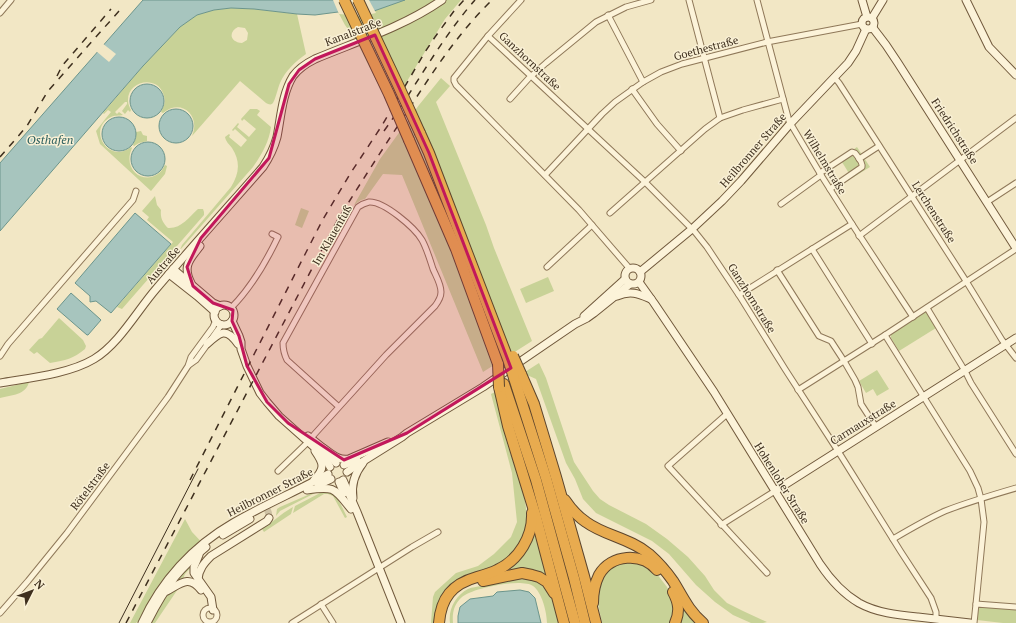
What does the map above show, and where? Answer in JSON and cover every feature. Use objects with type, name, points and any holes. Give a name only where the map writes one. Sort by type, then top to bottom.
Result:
[{"type":"highway","points":[[344,0],[389,94],[456,249],[498,364],[508,426],[560,604],[564,623]]},
{"type":"highway","points":[[358,0],[400,87],[432,160],[487,304],[518,376],[585,623]]},
{"type":"highway","points":[[518,376],[534,404],[562,496],[596,623]]},
{"type":"highway","points":[[502,386],[536,480],[575,623]]},
{"type":"highway","points":[[562,496],[574,512],[587,523],[625,539],[647,552],[666,572],[691,610],[703,623]]},
{"type":"highway","points":[[439,623],[440,613],[445,598],[455,587],[466,580],[498,570],[508,564],[524,546],[532,520],[530,499]]},
{"type":"highway","points":[[593,611],[594,594],[599,574],[611,563],[618,560],[624,558],[638,558],[647,561],[654,566],[673,592],[678,605],[675,623]]},
{"type":"highway","points":[[446,623],[447,610],[451,600],[457,592],[487,580],[522,573],[539,577],[547,582],[560,604]]},
{"type":"main road","name":"Kanalstraße","points":[[285,97],[293,76],[306,64],[411,20],[442,0]]},
{"type":"main road","points":[[862,0],[870,18],[874,22],[867,27]]},
{"type":"main road","name":"Heilbronner Straße","points":[[640,272],[692,229],[722,201],[790,124],[848,63],[856,51],[867,27],[863,20],[870,18],[883,0]]},
{"type":"main road","points":[[966,0],[989,47],[1016,75]]},
{"type":"main road","name":"Friedrichstraße","points":[[867,27],[886,45],[1016,248]]},
{"type":"main road","name":"Austraße","points":[[0,383],[67,370],[85,364],[107,349],[156,289],[262,168],[269,158],[277,138],[285,97]]},
{"type":"main road","points":[[193,286],[187,274],[187,267],[190,258],[199,246],[201,238]]},
{"type":"main road","points":[[630,269],[635,269],[640,272],[641,277],[639,282],[635,284],[628,281],[626,273],[630,269]]},
{"type":"main road","points":[[171,272],[193,286],[213,303],[220,306]]},
{"type":"main road","points":[[171,272],[214,312],[214,316],[224,322],[234,333],[246,366],[260,393],[279,416],[310,441],[324,456],[331,471]]},
{"type":"main road","points":[[614,298],[628,281]]},
{"type":"main road","points":[[346,468],[365,460],[483,387],[575,324],[628,281]]},
{"type":"main road","name":"Hohenloher Straße","points":[[639,282],[692,359],[827,574],[836,585],[859,603],[879,611],[970,623]]},
{"type":"main road","points":[[575,324],[587,318],[620,294],[632,292],[652,300]]},
{"type":"main road","points":[[214,312],[217,307],[220,306],[227,305],[231,308],[234,315],[224,322]]},
{"type":"main road","points":[[207,344],[223,333],[233,338],[240,347]]},
{"type":"main road","name":"Carmauxstraße","points":[[776,491],[1016,338]]},
{"type":"main road","points":[[323,448],[334,482],[341,481],[346,478],[346,468],[351,463],[407,433]]},
{"type":"main road","points":[[310,441],[344,460],[390,441]]},
{"type":"main road","points":[[310,441],[322,462],[320,473],[311,483]]},
{"type":"main road","points":[[354,510],[352,486],[357,472],[365,460]]},
{"type":"main road","points":[[331,471],[342,464],[346,468]]},
{"type":"main road","name":"Heilbronner Straße","points":[[142,623],[162,586],[187,557],[205,542],[233,523],[311,483],[331,471]]},
{"type":"main road","name":"Heilbronner Straße","points":[[147,623],[157,604],[174,578],[201,551],[236,527],[307,490],[331,471]]},
{"type":"main road","points":[[341,481],[375,558],[401,623]]},
{"type":"main road","points":[[307,490],[321,488],[332,489],[354,510]]},
{"type":"main road","points":[[187,557],[217,528],[259,504]]},
{"type":"main road","points":[[198,579],[199,572],[203,564],[211,556],[267,521],[269,518]]},
{"type":"main road","points":[[201,551],[194,567],[194,573],[211,597],[210,609]]},
{"type":"main road","points":[[165,592],[180,582],[187,581],[195,583],[207,598],[210,609]]},
{"type":"street","points":[[0,13],[11,0]]},
{"type":"street","points":[[521,0],[488,36],[454,78],[456,86],[575,205],[630,269]]},
{"type":"street","points":[[510,99],[531,76],[551,58],[596,22],[626,7],[651,0]]},
{"type":"street","points":[[689,0],[720,118]]},
{"type":"street","name":"Wilhelmstraße","points":[[757,0],[790,124],[859,236],[913,317]]},
{"type":"street","points":[[608,15],[643,82]]},
{"type":"street","name":"Goethestraße","points":[[545,175],[615,102],[632,89],[661,72],[682,64],[768,42],[867,27]]},
{"type":"street","name":"Ganzhornstraße","points":[[488,36],[646,182],[692,229],[707,247],[739,295],[930,598],[936,612],[936,619]]},
{"type":"street","name":"Lerchenstraße","points":[[834,77],[880,146],[1002,340],[1016,358]]},
{"type":"street","points":[[632,89],[657,124],[681,151]]},
{"type":"street","points":[[610,213],[705,129],[720,118],[783,99]]},
{"type":"street","points":[[859,236],[1016,118]]},
{"type":"street","points":[[859,159],[880,146]]},
{"type":"street","points":[[781,204],[820,174],[852,152],[855,153],[862,164],[862,167],[830,189]]},
{"type":"street","points":[[987,202],[1016,183]]},
{"type":"street","points":[[0,356],[8,344],[133,200],[136,192]]},
{"type":"street","name":"Im Klauenfuß","points":[[278,471],[310,441],[338,407],[439,301],[441,291],[440,286],[417,232],[409,224],[382,205],[376,203],[369,202],[358,207],[283,343],[284,355],[287,360],[338,407]]},
{"type":"street","points":[[739,295],[852,224]]},
{"type":"street","points":[[547,267],[592,225]]},
{"type":"street","points":[[231,308],[244,293],[266,262],[278,237],[272,234]]},
{"type":"street","points":[[798,390],[872,344],[1016,248]]},
{"type":"street","points":[[812,249],[872,344]]},
{"type":"street","points":[[777,270],[819,336],[831,341],[844,361],[855,380],[861,404],[876,427]]},
{"type":"street","points":[[927,308],[971,383],[1016,454]]},
{"type":"street","name":"Rötelstraße","points":[[188,366],[196,360],[224,322]]},
{"type":"street","name":"Rötelstraße","points":[[0,613],[47,558],[76,521],[168,397],[188,366],[191,357],[213,327],[224,322]]},
{"type":"street","points":[[885,335],[970,471],[978,488],[984,522],[974,623]]},
{"type":"street","points":[[727,414],[668,466],[767,573]]},
{"type":"street","points":[[893,539],[944,512],[1016,488]]},
{"type":"street","name":"Carmauxstraße","points":[[721,525],[776,491]]},
{"type":"street","points":[[292,623],[438,532]]},
{"type":"street","points":[[321,604],[333,623]]},
{"type":"street","points":[[976,604],[1016,607]]},
{"type":"street","points":[[210,609],[215,612],[215,622],[208,622],[203,617],[204,613],[210,609]]},
{"type":"highlighted area","points":[[375,35],[429,153],[511,368],[407,433],[344,460],[288,423],[267,402],[247,366],[239,336],[232,321],[233,310],[213,303],[193,286],[187,267],[201,238],[269,158],[289,84],[299,70],[315,59]]},
{"type":"green space","points":[[405,0],[461,0],[445,19],[390,109],[356,40],[338,12],[374,11]]},
{"type":"green space","points":[[231,8],[254,9],[297,14],[306,54],[285,74],[272,104],[266,103],[240,81],[192,136],[194,121],[188,111],[176,107],[163,113],[161,112],[165,100],[159,87],[149,82],[137,85],[132,89],[129,94],[128,101],[131,110],[130,112],[128,110],[125,114],[122,111],[127,104],[127,102],[125,102],[115,112],[117,114],[119,112],[123,115],[112,116],[104,122],[100,129],[101,137],[103,143],[108,149],[115,152],[123,151],[131,147],[132,148],[129,157],[130,165],[140,176],[153,177],[160,173],[165,165],[167,166],[165,174],[151,191],[100,144],[96,131],[111,112],[108,110],[104,114],[103,113],[143,66],[180,27],[197,15],[214,10]],"holes":[[[238,27],[245,28],[248,33],[247,40],[242,43],[235,41],[232,36],[233,31]]]},
{"type":"green space","points":[[441,78],[450,86],[436,102],[532,341],[483,372],[402,175],[383,174],[365,199],[354,205],[380,159],[419,105]]},
{"type":"green space","points":[[250,109],[257,109],[260,111],[257,115],[271,127],[265,148],[253,167],[180,250],[182,245],[234,182],[238,168],[237,158],[225,137],[229,134],[229,137],[241,147],[247,140],[235,129],[233,131],[232,130],[238,123],[239,124],[237,127],[249,137],[256,129],[244,119],[242,121],[241,119]]},
{"type":"green space","points":[[141,131],[143,135],[147,136],[147,141],[134,146],[136,132]]},
{"type":"green space","points":[[857,147],[870,167],[852,178],[840,159]]},
{"type":"green space","points":[[155,196],[157,205],[161,210],[162,220],[168,228],[181,225],[198,209],[203,209],[204,215],[122,309],[117,307],[173,242],[147,220],[149,217],[142,211]]},
{"type":"green space","points":[[301,208],[309,211],[302,228],[295,225]]},
{"type":"green space","points":[[548,277],[554,291],[526,303],[520,289]]},
{"type":"green space","points":[[926,311],[936,328],[899,351],[891,338],[891,334]]},
{"type":"green space","points":[[59,318],[83,340],[86,346],[85,349],[73,357],[50,363],[37,352],[34,354],[29,350],[39,339],[42,338]]},
{"type":"green space","points":[[539,363],[546,378],[574,462],[600,499],[646,524],[667,539],[688,557],[705,576],[714,590],[727,603],[767,622],[751,623],[733,615],[715,602],[696,585],[669,554],[652,541],[596,513],[583,499],[575,479],[566,463],[536,379],[527,375],[525,372]]},
{"type":"green space","points":[[877,370],[889,389],[877,396],[873,389],[866,393],[859,381]]},
{"type":"green space","points":[[29,382],[25,390],[22,392],[0,398],[0,389]]},
{"type":"green space","points":[[495,392],[501,410],[507,443],[524,497],[527,519],[525,529],[527,529],[522,542],[504,562],[459,579],[437,623],[431,623],[433,597],[435,592],[456,573],[478,566],[494,554],[511,537],[517,522],[512,473],[491,394]]},
{"type":"green space","points":[[317,491],[280,511],[276,516],[277,509],[280,507]]},
{"type":"green space","points":[[325,491],[336,497],[347,517],[345,518],[333,496],[328,494],[324,494],[293,513],[295,506]]},
{"type":"green space","points":[[293,507],[291,514],[264,532],[262,529]]},
{"type":"green space","points":[[185,519],[192,532],[208,549],[185,574],[180,586],[155,623],[130,623]]},
{"type":"green space","points":[[535,529],[548,578],[501,574]]},
{"type":"green space","points":[[633,561],[653,569],[667,587],[675,603],[671,623],[602,623],[598,604],[598,587],[605,573],[618,563]]},
{"type":"green space","points":[[524,578],[533,580],[546,587],[553,600],[559,623],[547,623],[546,614],[539,593],[533,586],[518,583],[486,587],[467,594],[462,597],[455,606],[453,612],[453,623],[450,623],[450,613],[454,603],[460,595],[468,589],[502,581]]},
{"type":"green space","points":[[681,602],[698,623],[679,623]]},
{"type":"green space","points":[[979,606],[1016,609],[1016,623],[977,620]]},
{"type":"water","name":"Osthafen","points":[[143,0],[405,0],[362,14],[338,12],[315,15],[231,8],[214,10],[197,15],[180,27],[143,66],[0,231],[0,163]]},
{"type":"water","points":[[147,84],[159,89],[164,101],[159,113],[147,118],[135,113],[130,101],[135,89]]},
{"type":"water","points":[[176,109],[188,114],[193,126],[188,138],[176,143],[164,138],[159,126],[164,114]]},
{"type":"water","points":[[119,117],[131,122],[136,134],[131,146],[119,151],[107,146],[102,134],[107,122]]},
{"type":"water","points":[[148,142],[160,147],[165,159],[160,171],[148,176],[136,171],[131,159],[136,147]]},
{"type":"water","points":[[135,213],[171,244],[111,313],[96,301],[90,302],[90,296],[75,283]]},
{"type":"water","points":[[71,293],[101,320],[88,335],[57,309]]},
{"type":"water","points":[[520,590],[529,592],[535,598],[541,623],[458,623],[460,607],[470,599],[493,596],[497,592]]},
{"type":"pier","points":[[333,0],[369,0],[376,13],[362,16],[339,14]]},
{"type":"pier","points":[[102,43],[116,54],[109,62],[96,51]]},
{"type":"tunnel","points":[[259,504],[267,509],[269,518]]},
{"type":"tram line","points":[[119,623],[198,469]]},
{"type":"railway","points":[[190,480],[322,221],[350,174],[381,127],[425,52],[454,11],[464,0]]},
{"type":"railway","points":[[384,131],[450,31],[475,0]]},
{"type":"railway","points":[[126,623],[337,221],[436,68],[468,26],[492,0]]},
{"type":"railway","points":[[57,76],[62,66],[111,9]]},
{"type":"railway","points":[[0,157],[27,126],[48,91],[119,11]]}]
